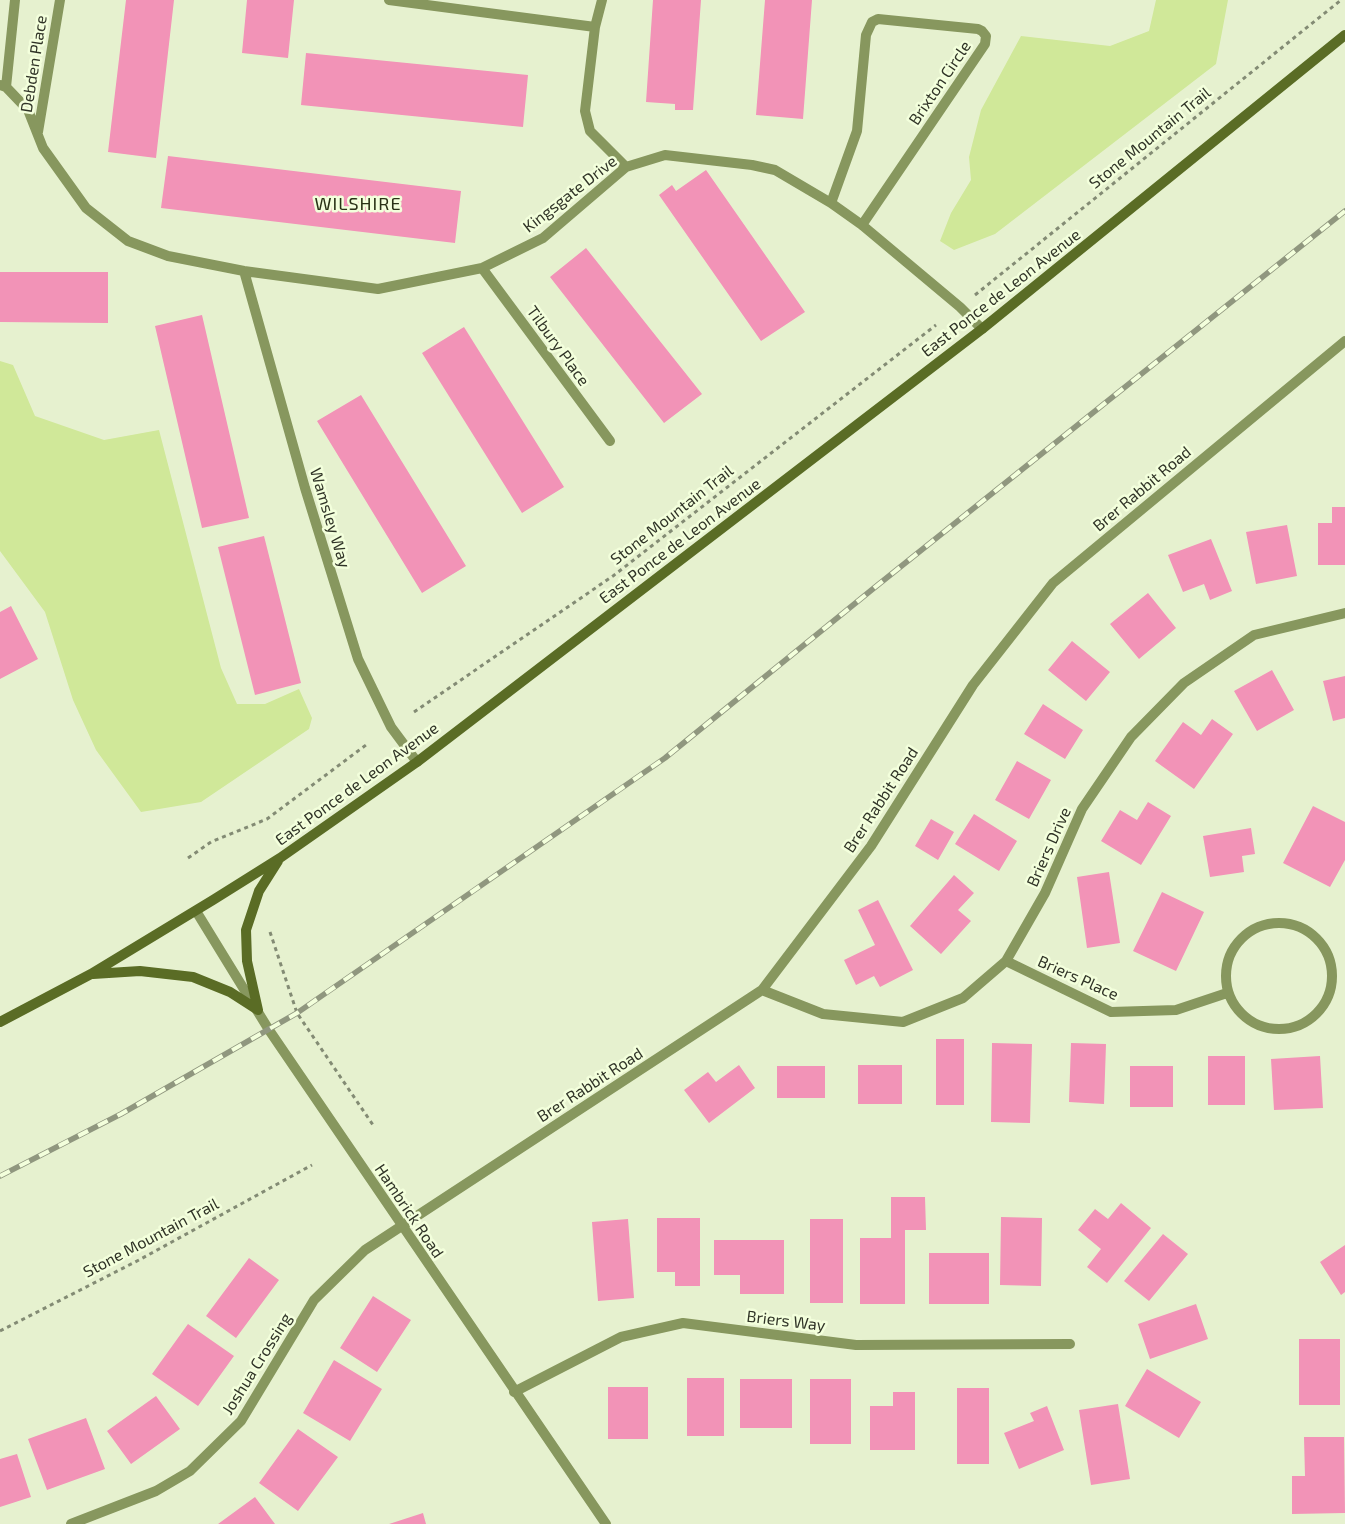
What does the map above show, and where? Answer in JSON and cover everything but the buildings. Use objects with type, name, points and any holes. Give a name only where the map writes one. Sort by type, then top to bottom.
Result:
[{"type":"main road","name":"East Ponce de Leon Avenue","points":[[0,1022],[92,974],[196,911],[280,858],[417,762],[982,329],[1345,35]]},
{"type":"main road","points":[[258,1010],[247,961],[246,930],[258,891],[280,858]]},
{"type":"main road","points":[[92,974],[140,971],[193,977],[230,992],[258,1010]]},
{"type":"street","name":"Debden Place","points":[[3,86],[15,0]]},
{"type":"street","name":"Debden Place","points":[[38,133],[60,0]]},
{"type":"street","points":[[389,0],[595,27]]},
{"type":"street","points":[[602,0],[595,27],[585,111],[590,131],[626,167]]},
{"type":"street","name":"Brixton Circle","points":[[831,203],[857,131],[866,34],[872,22],[878,19],[978,29],[982,31],[986,36],[985,44],[862,225]]},
{"type":"street","name":"Kingsgate Drive","points":[[3,86],[28,110],[43,148],[86,208],[128,241],[168,256],[244,272],[378,288],[482,268],[543,238],[626,167],[665,155],[752,165],[775,170],[831,203],[862,225],[960,307],[982,329]]},
{"type":"street","name":"Tilbury Place","points":[[482,268],[610,441]]},
{"type":"street","name":"Wamsley Way","points":[[244,272],[305,488],[358,659],[391,727],[417,762]]},
{"type":"street","name":"Brer Rabbit Road","points":[[401,1226],[762,990],[872,846],[973,685],[1054,582],[1345,341]]},
{"type":"street","name":"Briers Drive","points":[[762,990],[824,1014],[903,1022],[963,998],[1006,961],[1045,893],[1082,809],[1131,737],[1184,683],[1254,636],[1345,614]]},
{"type":"street","name":"Hambrick Road","points":[[196,911],[258,1010],[401,1226],[606,1524]]},
{"type":"street","points":[[1276,922],[1312,932],[1325,946],[1334,968],[1334,987],[1314,1019],[1275,1031],[1256,1026],[1234,1007],[1227,992],[1225,970],[1241,937],[1276,922]]},
{"type":"street","name":"Briers Place","points":[[1006,961],[1111,1012],[1176,1010],[1227,992]]},
{"type":"street","name":"Joshua Crossing","points":[[71,1524],[156,1491],[190,1471],[241,1421],[314,1300],[365,1250],[401,1226]]},
{"type":"street","name":"Briers Way","points":[[514,1392],[621,1337],[683,1323],[856,1345],[1070,1344]]},
{"type":"path","name":"Stone Mountain Trail","points":[[975,295],[1341,0]]},
{"type":"path","name":"Stone Mountain Trail","points":[[414,712],[613,576],[936,325]]},
{"type":"path","points":[[188,858],[211,842],[267,819],[366,745]]},
{"type":"path","points":[[270,932],[297,1013],[373,1126]]},
{"type":"path","name":"Stone Mountain Trail","points":[[0,1331],[140,1260],[312,1165]]},
{"type":"green space","points":[[1156,0],[1228,0],[1216,64],[995,234],[954,250],[940,241],[951,213],[971,180],[969,157],[981,110],[1021,36],[1110,46],[1149,31]]},
{"type":"green space","points":[[0,361],[13,365],[35,416],[104,440],[159,430],[221,668],[237,704],[265,704],[299,689],[312,718],[309,729],[201,802],[141,812],[96,750],[73,700],[45,612],[0,551]]},
{"type":"railway","points":[[0,1176],[121,1114],[297,1013],[665,758],[1345,211]]},
{"type":"district","name":"WILSHIRE","points":[[358,204]]}]
